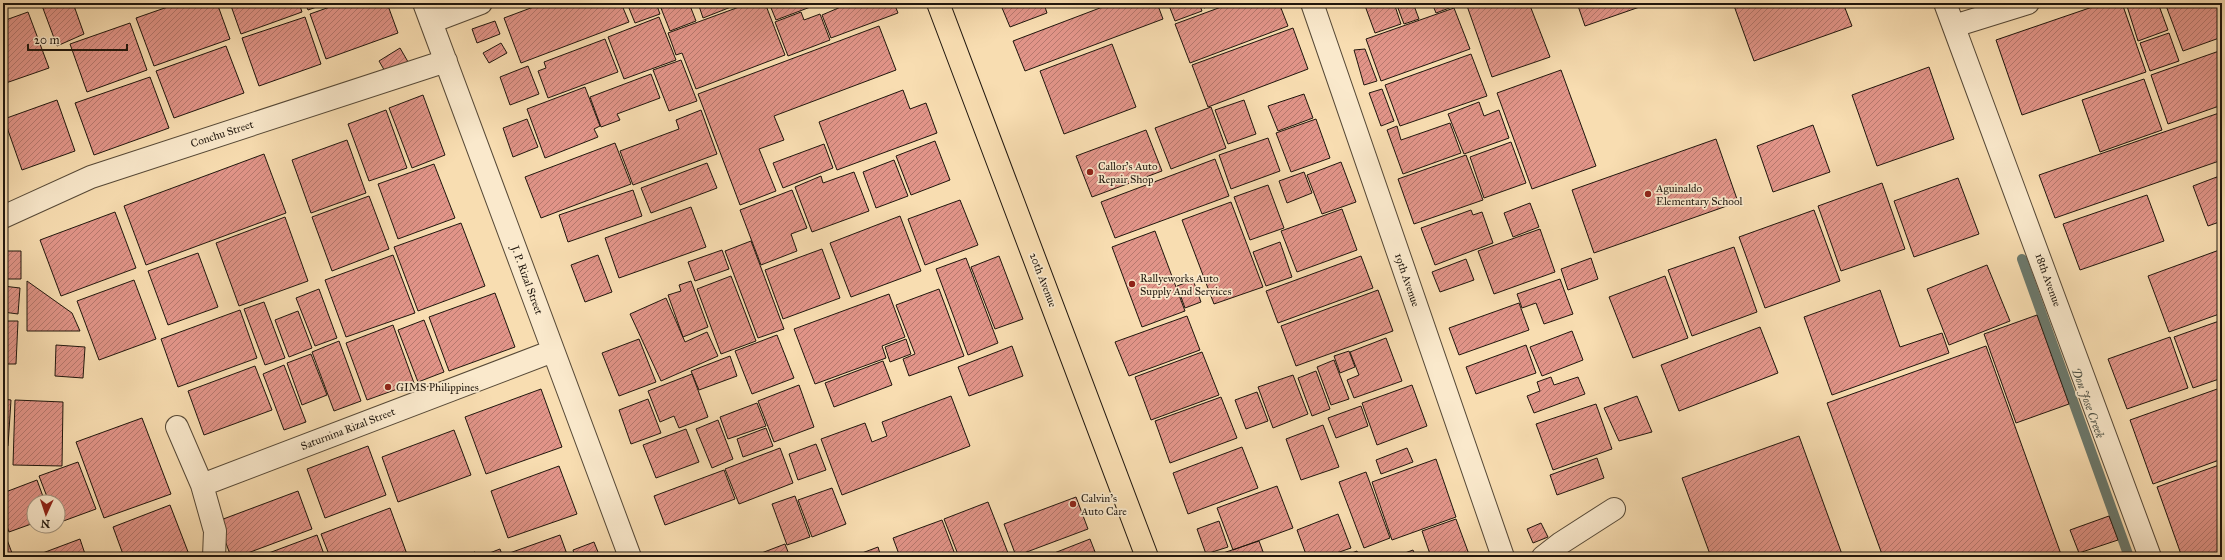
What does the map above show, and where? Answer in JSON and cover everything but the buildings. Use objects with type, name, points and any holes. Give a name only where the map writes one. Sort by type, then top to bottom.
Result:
[{"type":"main road","name":"20th Avenue","points":[[938,3],[1148,557]]},
{"type":"street","points":[[428,13],[481,3]]},
{"type":"street","name":"19th Avenue","points":[[1312,3],[1503,557]]},
{"type":"street","name":"18th Avenue","points":[[1945,3],[2150,557]]},
{"type":"street","points":[[1954,26],[2028,3]]},
{"type":"street","name":"J. P. Rizal Street","points":[[428,13],[630,557]]},
{"type":"street","name":"Conchu Street","points":[[3,217],[91,176],[446,61]]},
{"type":"street","name":"Saturnina Rizal Street","points":[[202,485],[553,351]]},
{"type":"street","points":[[177,427],[202,485],[215,531],[214,557]]},
{"type":"street","points":[[1543,557],[1561,543],[1614,509]]},
{"type":"waterway","name":"Don Jose Creek","points":[[2022,259],[2129,557]]},
{"type":"place","name":"Callor’s Auto Repair Shop","points":[[1090,172]]},
{"type":"place","name":"Aguinaldo Elementary School","points":[[1648,194]]},
{"type":"place","name":"Rallyeworks Auto Supply And Services","points":[[1132,284]]},
{"type":"place","name":"GIMS Philippines","points":[[388,387]]},
{"type":"place","name":"Calvin’s Auto Care","points":[[1073,504]]}]
